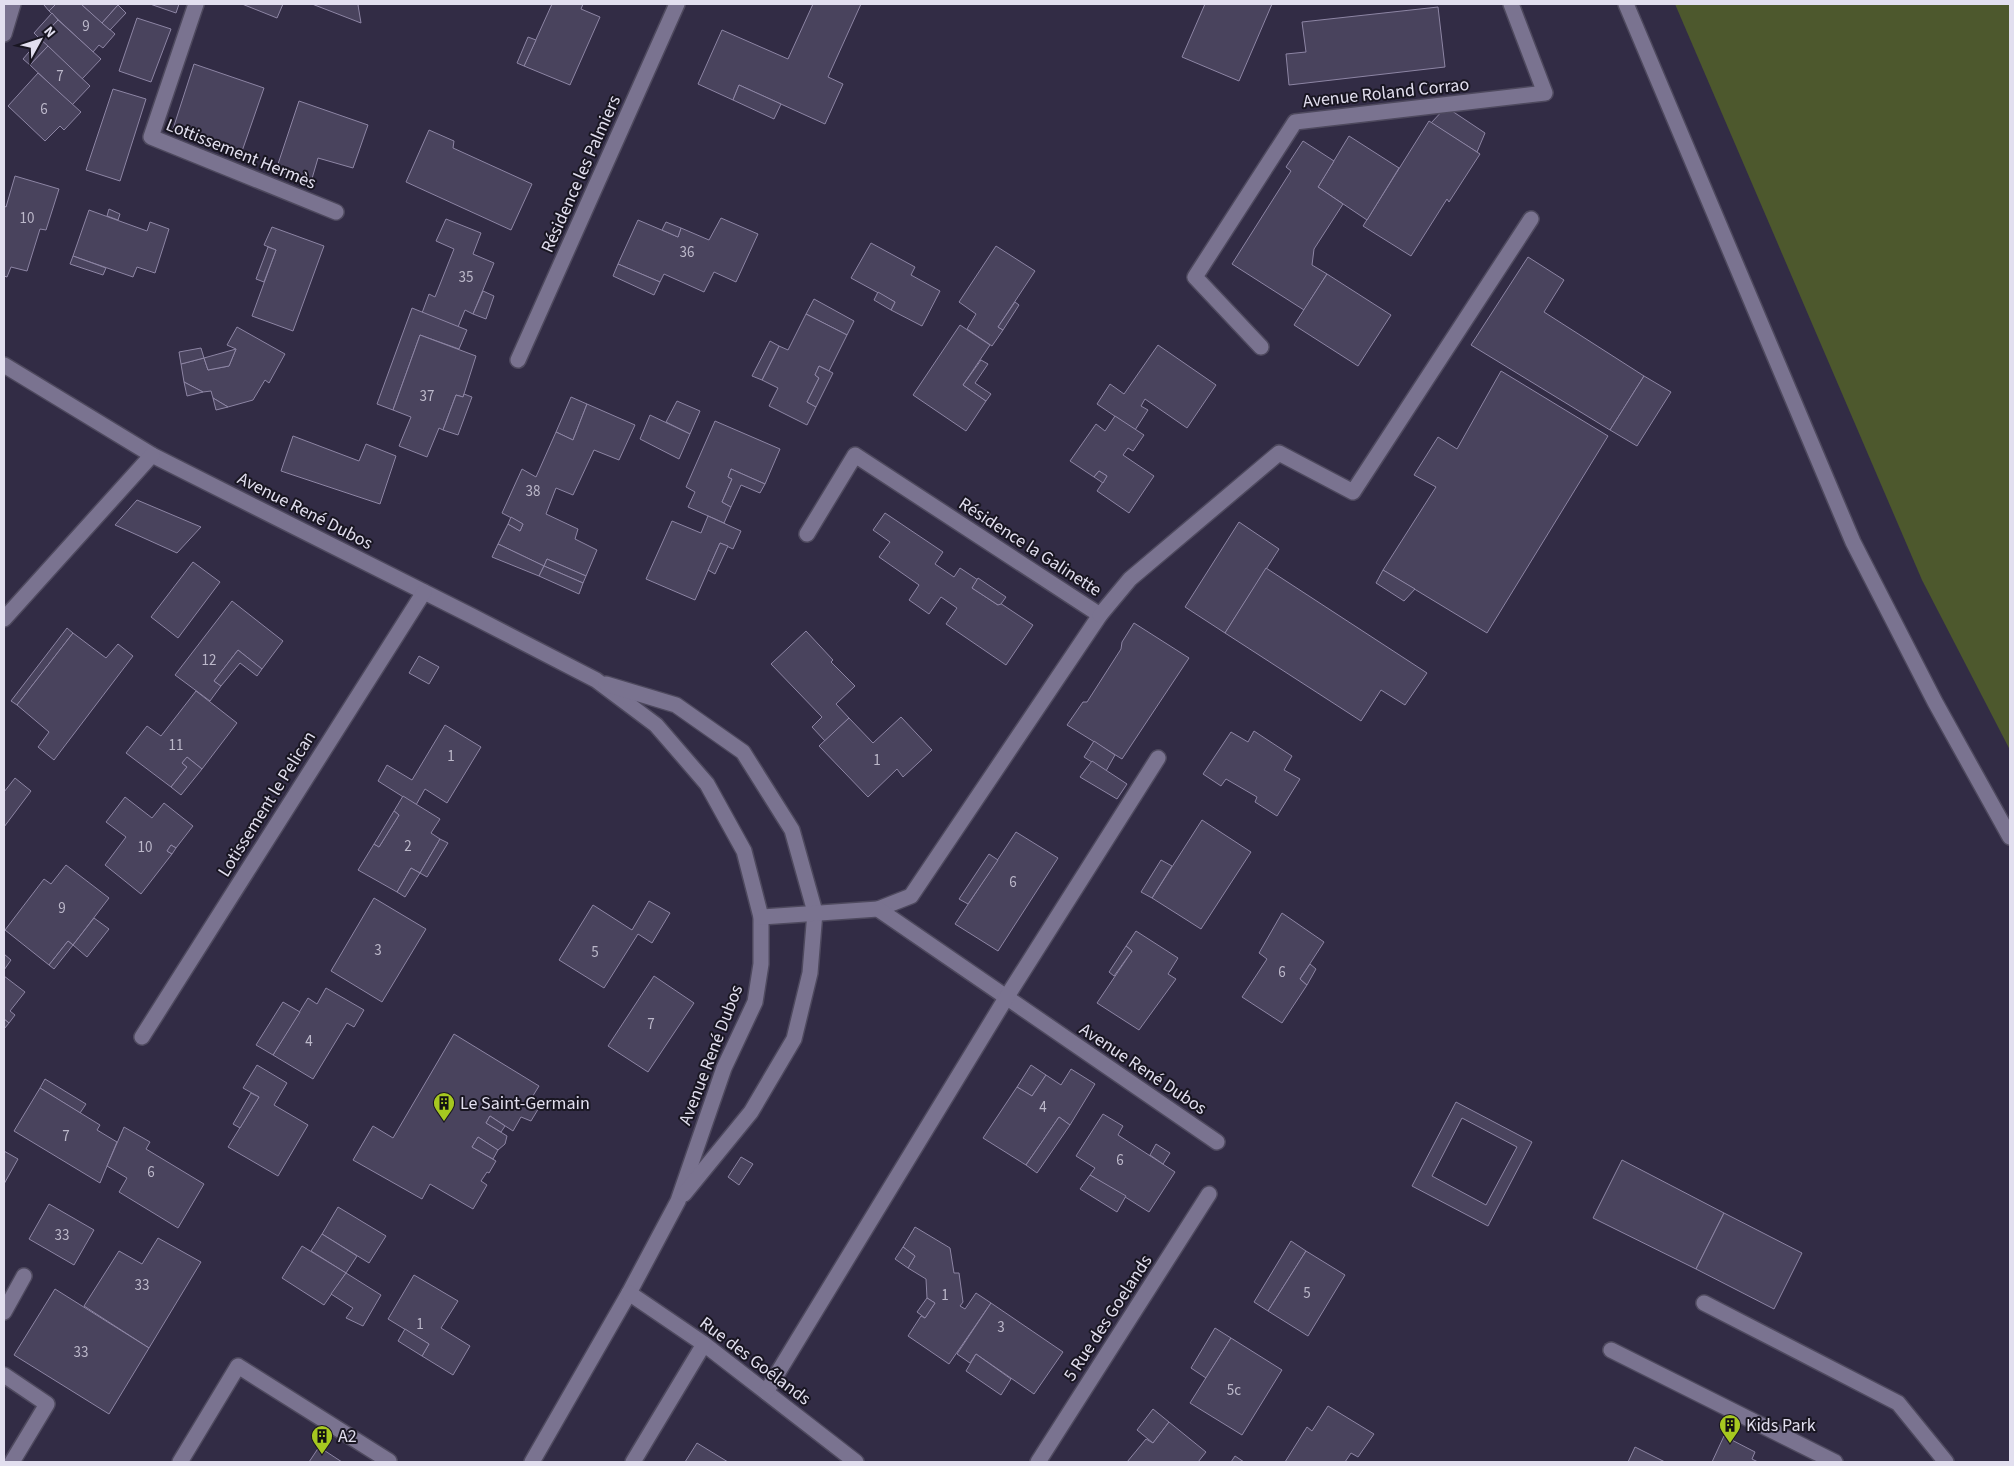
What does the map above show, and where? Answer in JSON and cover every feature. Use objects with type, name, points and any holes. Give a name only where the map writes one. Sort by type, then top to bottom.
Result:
[{"type":"street","points":[[4,34],[13,4]]},
{"type":"street","name":"Lottissement Hermès","points":[[196,4],[151,137],[336,212]]},
{"type":"street","name":"Résidence les Palmiers","points":[[518,360],[677,4]]},
{"type":"street","name":"Avenue Roland Corrao","points":[[1261,347],[1195,277],[1295,122],[1545,94],[1511,4]]},
{"type":"street","points":[[1626,4],[1853,542],[1935,702],[2010,838]]},
{"type":"street","points":[[1100,615],[1130,579],[1279,453],[1353,492],[1530,219]]},
{"type":"street","name":"Avenue René Dubos","points":[[4,365],[152,455],[596,680],[676,705],[743,752],[792,830],[815,912],[810,974],[794,1039],[751,1112],[678,1201]]},
{"type":"street","points":[[4,620],[152,455]]},
{"type":"street","name":"Résidence la Galinette","points":[[807,534],[855,455],[1100,615],[911,896],[878,909]]},
{"type":"street","name":"Lotissement le Pelican","points":[[142,1037],[424,592]]},
{"type":"street","name":"Avenue René Dubos","points":[[532,1462],[629,1293],[678,1201],[724,1068],[754,1002],[761,964],[761,917],[744,852],[707,784],[656,725],[596,680]]},
{"type":"street","points":[[766,1392],[1006,998],[1158,758]]},
{"type":"street","points":[[761,917],[878,909]]},
{"type":"street","name":"Avenue René Dubos","points":[[878,909],[1217,1142]]},
{"type":"street","name":"5 Rue des Goelands","points":[[1038,1462],[1209,1194]]},
{"type":"street","points":[[4,1312],[24,1276]]},
{"type":"street","name":"Rue des Goélands","points":[[629,1293],[704,1344],[856,1462]]},
{"type":"street","points":[[1704,1303],[1898,1403],[1946,1462]]},
{"type":"street","points":[[633,1462],[704,1344]]},
{"type":"street","points":[[1611,1350],[1835,1462]]},
{"type":"street","points":[[180,1462],[238,1366],[389,1461]]},
{"type":"street","points":[[4,1375],[47,1404],[12,1462]]},
{"type":"green space","points":[[1675,4],[2010,4],[2010,750],[1922,580]]},
{"type":"building","points":[[45,4],[56,4],[49,11]]},
{"type":"building","points":[[56,4],[81,4],[115,34],[103,48],[99,45],[93,52],[49,11]]},
{"type":"building","points":[[81,4],[117,4],[118,5],[102,23]]},
{"type":"building","points":[[150,4],[179,4],[176,13]]},
{"type":"building","points":[[242,4],[283,4],[277,18]]},
{"type":"building","points":[[312,4],[360,4],[358,5],[361,23]]},
{"type":"building","points":[[552,4],[583,4],[581,9],[600,17],[570,85],[524,66]]},
{"type":"building","points":[[813,4],[861,4],[828,77],[843,84],[825,124],[739,85],[733,100],[698,84],[722,30],[788,59]]},
{"type":"building","points":[[1205,4],[1272,4],[1239,81],[1182,57]]},
{"type":"building","points":[[118,5],[126,13],[110,30],[102,23]]},
{"type":"building","points":[[1438,7],[1445,67],[1289,85],[1286,54],[1306,52],[1302,22]]},
{"type":"building","points":[[52,13],[58,20],[40,39],[34,33]]},
{"type":"building","points":[[137,18],[171,29],[151,82],[119,71]]},
{"type":"building","points":[[58,20],[101,59],[82,79],[40,39]]},
{"type":"building","points":[[528,37],[536,40],[524,66],[517,63]]},
{"type":"building","points":[[40,39],[48,46],[30,65],[23,59]]},
{"type":"building","points":[[48,46],[90,86],[72,105],[30,65]]},
{"type":"building","points":[[194,64],[264,88],[240,157],[172,132]]},
{"type":"building","points":[[38,73],[81,112],[64,130],[60,126],[45,141],[8,106]]},
{"type":"building","points":[[739,85],[781,104],[774,119],[733,100]]},
{"type":"building","points":[[113,89],[146,99],[120,181],[86,170]]},
{"type":"building","points":[[299,101],[368,125],[353,168],[318,158],[311,182],[276,170]]},
{"type":"building","points":[[1446,107],[1485,133],[1477,152],[1431,123]]},
{"type":"building","points":[[1429,121],[1480,154],[1449,202],[1447,199],[1411,256],[1363,226]]},
{"type":"building","points":[[429,130],[454,141],[453,148],[532,184],[511,230],[406,182]]},
{"type":"building","points":[[1349,136],[1399,168],[1367,220],[1318,187]]},
{"type":"building","points":[[1303,141],[1334,161],[1318,187],[1343,204],[1314,249],[1312,265],[1327,274],[1304,310],[1232,264],[1291,171],[1286,167]]},
{"type":"building","points":[[15,176],[59,189],[46,230],[40,229],[27,271],[11,267],[7,277],[4,276],[4,206],[6,207]]},
{"type":"building","points":[[109,209],[120,214],[118,220],[107,216]]},
{"type":"building","points":[[89,210],[147,231],[150,222],[169,229],[155,273],[137,267],[133,277],[73,256]]},
{"type":"building","points":[[721,218],[758,234],[736,282],[714,272],[704,292],[664,274],[660,282],[618,264],[638,220],[678,237],[681,228],[709,240]]},
{"type":"building","points":[[446,219],[481,233],[473,254],[494,263],[473,314],[465,310],[458,327],[422,313],[429,294],[435,297],[454,249],[436,241]]},
{"type":"building","points":[[666,222],[681,228],[678,237],[662,230]]},
{"type":"building","points":[[272,227],[324,246],[293,331],[252,316],[276,250],[264,245]]},
{"type":"building","points":[[871,243],[915,267],[911,275],[940,291],[922,326],[891,310],[895,302],[851,278]]},
{"type":"building","points":[[996,246],[1035,271],[998,327],[1003,330],[992,346],[967,329],[976,314],[959,302]]},
{"type":"building","points":[[268,247],[276,250],[264,282],[256,279]]},
{"type":"building","points":[[73,256],[106,268],[103,275],[70,264]]},
{"type":"building","points":[[1528,257],[1564,280],[1544,312],[1644,376],[1610,430],[1471,345]]},
{"type":"building","points":[[618,264],[660,282],[654,295],[613,276]]},
{"type":"building","points":[[1327,274],[1391,315],[1358,366],[1294,325]]},
{"type":"building","points":[[483,291],[494,296],[486,319],[473,314]]},
{"type":"building","points":[[878,292],[895,302],[891,310],[874,300]]},
{"type":"building","points":[[814,299],[854,321],[847,335],[806,314]]},
{"type":"building","points":[[1015,302],[1019,305],[1003,330],[998,327]]},
{"type":"building","points":[[412,308],[467,330],[459,349],[420,335],[393,410],[377,404]]},
{"type":"building","points":[[806,314],[847,335],[829,371],[819,366],[815,375],[819,378],[807,402],[816,407],[807,425],[769,406],[778,388],[762,380],[779,346],[788,350]]},
{"type":"building","points":[[960,325],[990,345],[963,385],[986,401],[966,431],[913,395]]},
{"type":"building","points":[[237,327],[285,354],[269,383],[265,380],[253,400],[228,407],[213,398],[211,391],[203,392],[184,382],[181,364],[204,358],[208,370],[229,366],[236,349],[227,345]]},
{"type":"building","points":[[420,335],[476,356],[463,397],[456,395],[443,430],[439,428],[427,457],[399,446],[411,417],[393,410]]},
{"type":"building","points":[[770,341],[779,346],[762,380],[752,376]]},
{"type":"building","points":[[1158,345],[1216,385],[1187,428],[1145,399],[1141,406],[1148,410],[1135,430],[1097,404],[1110,384],[1124,394]]},
{"type":"building","points":[[201,348],[204,358],[181,364],[179,352]]},
{"type":"building","points":[[236,349],[229,366],[208,370],[204,358]]},
{"type":"building","points":[[981,360],[988,364],[975,383],[991,394],[986,401],[963,385]]},
{"type":"building","points":[[819,366],[833,373],[816,407],[807,402],[819,378],[815,375]]},
{"type":"building","points":[[1501,371],[1608,436],[1487,633],[1383,570],[1436,487],[1414,475],[1438,437],[1457,449]]},
{"type":"building","points":[[1644,376],[1671,392],[1637,446],[1610,430]]},
{"type":"building","points":[[184,382],[203,392],[187,396]]},
{"type":"building","points":[[464,394],[472,397],[458,435],[443,430],[456,395],[463,397]]},
{"type":"building","points":[[571,397],[587,404],[573,440],[556,432]]},
{"type":"building","points":[[213,398],[228,407],[216,410]]},
{"type":"building","points":[[677,401],[700,411],[690,434],[666,422]]},
{"type":"building","points":[[587,404],[635,425],[619,460],[594,450],[573,495],[556,488],[546,514],[578,529],[575,539],[597,550],[586,576],[547,559],[544,566],[498,544],[508,524],[520,531],[523,524],[502,513],[522,469],[536,477],[556,432],[573,440]]},
{"type":"building","points":[[650,415],[690,434],[679,459],[640,439]]},
{"type":"building","points":[[1115,416],[1144,435],[1133,451],[1128,448],[1123,455],[1154,476],[1129,513],[1097,491],[1107,476],[1099,471],[1094,477],[1070,461],[1096,424],[1105,431]]},
{"type":"building","points":[[715,421],[780,449],[765,484],[731,469],[728,477],[732,479],[722,502],[731,507],[724,523],[688,507],[695,492],[686,487]]},
{"type":"building","points":[[293,436],[359,461],[366,444],[396,456],[380,504],[281,471]]},
{"type":"building","points":[[731,469],[765,484],[760,493],[741,485],[731,507],[722,502],[732,479],[728,477]]},
{"type":"building","points":[[1099,471],[1107,476],[1103,483],[1094,477]]},
{"type":"building","points":[[137,500],[201,527],[177,553],[115,525]]},
{"type":"building","points":[[885,513],[943,552],[935,564],[954,577],[960,568],[978,580],[972,588],[998,605],[1000,603],[1033,625],[1006,665],[946,624],[957,608],[941,597],[929,614],[909,600],[919,585],[879,557],[890,542],[873,530]]},
{"type":"building","points":[[708,516],[741,531],[733,549],[720,543],[695,600],[646,579],[672,521],[701,533]]},
{"type":"building","points":[[511,517],[523,524],[520,531],[508,524]]},
{"type":"building","points":[[1239,522],[1279,549],[1225,633],[1185,607]]},
{"type":"building","points":[[720,543],[728,546],[715,574],[708,570]]},
{"type":"building","points":[[498,544],[544,566],[539,576],[492,557]]},
{"type":"building","points":[[547,559],[586,576],[583,583],[544,566]]},
{"type":"building","points":[[193,562],[220,582],[178,638],[151,617]]},
{"type":"building","points":[[544,566],[583,583],[579,594],[539,576]]},
{"type":"building","points":[[1266,568],[1427,673],[1405,705],[1381,690],[1361,721],[1225,633]]},
{"type":"building","points":[[1383,570],[1415,589],[1404,601],[1376,583]]},
{"type":"building","points":[[978,578],[1006,597],[1001,604],[998,605],[972,588]]},
{"type":"building","points":[[232,601],[283,641],[262,669],[238,650],[214,681],[221,686],[210,701],[175,675]]},
{"type":"building","points":[[1134,623],[1189,658],[1122,759],[1067,725],[1083,702],[1087,702],[1121,649],[1122,642]]},
{"type":"building","points":[[67,628],[73,633],[17,705],[11,701]]},
{"type":"building","points":[[806,631],[833,660],[831,662],[855,686],[836,704],[849,718],[825,741],[812,727],[822,717],[771,664]]},
{"type":"building","points":[[73,633],[106,658],[118,644],[133,656],[54,760],[38,747],[49,732],[17,705]]},
{"type":"building","points":[[238,650],[262,669],[257,676],[240,663],[221,686],[214,681]]},
{"type":"building","points":[[419,656],[439,667],[429,684],[409,673]]},
{"type":"building","points":[[196,691],[237,723],[202,769],[187,757],[182,763],[187,767],[171,787],[126,753],[147,726],[161,736]]},
{"type":"building","points":[[901,717],[932,750],[903,777],[897,769],[868,797],[819,746],[849,718],[873,743]]},
{"type":"building","points":[[445,725],[481,747],[447,803],[425,789],[416,805],[378,781],[387,765],[412,780]]},
{"type":"building","points":[[1254,731],[1292,756],[1284,770],[1300,779],[1277,816],[1255,802],[1257,797],[1226,779],[1221,786],[1203,774],[1231,732],[1248,742]]},
{"type":"building","points":[[1094,741],[1115,755],[1106,771],[1084,757]]},
{"type":"building","points":[[187,757],[202,769],[181,795],[171,787],[187,767],[182,763]]},
{"type":"building","points":[[1092,761],[1127,784],[1117,799],[1080,777]]},
{"type":"building","points":[[15,778],[31,791],[4,827],[4,792]]},
{"type":"building","points":[[403,796],[440,819],[431,833],[440,839],[420,873],[411,868],[397,892],[358,870],[374,844],[379,847],[399,815],[394,811]]},
{"type":"building","points":[[125,797],[152,818],[164,803],[193,826],[176,848],[171,845],[167,851],[172,854],[141,894],[105,865],[126,837],[106,822]]},
{"type":"building","points":[[394,811],[399,815],[379,847],[374,844]]},
{"type":"building","points":[[1202,820],[1251,852],[1201,929],[1152,898]]},
{"type":"building","points":[[1016,832],[1058,858],[998,951],[955,924]]},
{"type":"building","points":[[440,839],[448,843],[427,877],[420,873]]},
{"type":"building","points":[[171,845],[176,848],[172,854],[167,851]]},
{"type":"building","points":[[989,854],[998,860],[968,904],[959,899]]},
{"type":"building","points":[[1161,860],[1172,866],[1152,898],[1141,892]]},
{"type":"building","points":[[66,865],[109,898],[73,945],[68,941],[49,965],[5,930],[44,879],[51,884]]},
{"type":"building","points":[[411,868],[420,873],[405,897],[397,892]]},
{"type":"building","points":[[374,898],[426,929],[382,1002],[331,971]]},
{"type":"building","points":[[649,901],[670,913],[652,943],[638,934],[604,988],[559,960],[593,905],[632,930]]},
{"type":"building","points":[[1282,913],[1324,942],[1300,979],[1307,985],[1282,1023],[1242,997],[1267,959],[1259,953]]},
{"type":"building","points":[[94,918],[109,929],[87,957],[73,945]]},
{"type":"building","points":[[1136,931],[1178,958],[1168,974],[1176,979],[1139,1030],[1097,1003],[1132,951],[1126,946]]},
{"type":"building","points":[[68,941],[73,945],[54,969],[49,965]]},
{"type":"building","points":[[1126,946],[1132,951],[1114,976],[1109,972]]},
{"type":"building","points":[[4,954],[11,960],[4,970]]},
{"type":"building","points":[[1310,964],[1316,969],[1307,985],[1300,979]]},
{"type":"building","points":[[4,976],[25,992],[10,1011],[15,1015],[9,1023],[4,1019]]},
{"type":"building","points":[[654,976],[694,1003],[648,1072],[608,1046]]},
{"type":"building","points":[[326,988],[364,1010],[354,1027],[347,1023],[313,1079],[273,1055],[308,998],[317,1004]]},
{"type":"building","points":[[283,1002],[300,1012],[273,1055],[256,1045]]},
{"type":"building","points":[[4,1019],[9,1023],[4,1029]]},
{"type":"building","name":"Le Saint-Germain","points":[[454,1034],[539,1086],[531,1099],[540,1106],[531,1121],[521,1117],[513,1131],[490,1116],[486,1123],[507,1136],[505,1144],[498,1150],[478,1137],[472,1147],[496,1161],[489,1173],[487,1172],[481,1181],[487,1185],[473,1209],[430,1184],[422,1199],[353,1160],[373,1126],[393,1138]]},
{"type":"building","points":[[257,1065],[287,1083],[274,1105],[308,1125],[278,1176],[228,1147],[259,1097],[243,1088]]},
{"type":"building","points":[[1031,1065],[1046,1075],[1032,1096],[1017,1087]]},
{"type":"building","points":[[1071,1069],[1095,1084],[1070,1125],[1059,1117],[1026,1165],[983,1138],[1017,1087],[1032,1096],[1046,1075],[1061,1085]]},
{"type":"building","points":[[45,1079],[86,1104],[80,1113],[40,1088]]},
{"type":"building","points":[[40,1088],[100,1125],[97,1130],[117,1142],[100,1183],[14,1131]]},
{"type":"building","points":[[251,1093],[259,1097],[240,1128],[233,1124]]},
{"type":"building","points":[[1456,1102],[1532,1142],[1488,1226],[1412,1186]],"holes":[[[1462,1118],[1517,1147],[1486,1205],[1432,1176]]]},
{"type":"building","points":[[1103,1114],[1123,1126],[1118,1135],[1175,1172],[1149,1212],[1090,1175],[1095,1168],[1076,1156]]},
{"type":"building","points":[[490,1116],[505,1126],[501,1132],[486,1123]]},
{"type":"building","points":[[1059,1117],[1070,1125],[1037,1173],[1026,1165]]},
{"type":"building","points":[[124,1127],[150,1142],[146,1149],[204,1184],[178,1228],[119,1192],[127,1178],[107,1166]]},
{"type":"building","points":[[478,1137],[498,1150],[493,1159],[472,1147]]},
{"type":"building","points":[[1156,1144],[1170,1153],[1163,1164],[1150,1155]]},
{"type":"building","points":[[4,1151],[18,1159],[4,1184]]},
{"type":"building","points":[[741,1157],[753,1164],[739,1185],[728,1177]]},
{"type":"building","points":[[1622,1160],[1724,1213],[1696,1269],[1593,1218]]},
{"type":"building","points":[[1090,1175],[1126,1196],[1117,1212],[1080,1189]]},
{"type":"building","points":[[49,1204],[94,1230],[74,1265],[29,1239]]},
{"type":"building","points":[[338,1207],[386,1236],[369,1263],[322,1234]]},
{"type":"building","points":[[1724,1213],[1802,1253],[1774,1309],[1696,1269]]},
{"type":"building","points":[[915,1227],[950,1248],[954,1273],[959,1273],[963,1302],[960,1306],[965,1309],[976,1293],[991,1303],[949,1364],[908,1336],[921,1316],[925,1318],[935,1303],[927,1298],[926,1279],[908,1268],[915,1256],[903,1247]]},
{"type":"building","points":[[322,1234],[357,1256],[346,1273],[311,1251]]},
{"type":"building","points":[[158,1238],[201,1262],[149,1348],[84,1306],[119,1251],[142,1264]]},
{"type":"building","points":[[1291,1241],[1306,1251],[1268,1311],[1254,1302]]},
{"type":"building","points":[[302,1246],[346,1273],[324,1305],[282,1278]]},
{"type":"building","points":[[903,1247],[915,1256],[908,1268],[895,1259]]},
{"type":"building","points":[[1306,1251],[1345,1275],[1308,1336],[1268,1311]]},
{"type":"building","points":[[346,1273],[381,1295],[363,1326],[346,1318],[353,1308],[331,1294]]},
{"type":"building","points":[[414,1275],[458,1301],[441,1328],[470,1346],[453,1375],[422,1356],[429,1344],[388,1319]]},
{"type":"building","points":[[55,1289],[149,1348],[109,1414],[14,1355]]},
{"type":"building","points":[[927,1298],[935,1303],[925,1318],[917,1312]]},
{"type":"building","points":[[991,1303],[1063,1352],[1034,1394],[976,1354],[970,1363],[957,1354]]},
{"type":"building","points":[[1215,1328],[1231,1338],[1206,1378],[1191,1368]]},
{"type":"building","points":[[405,1329],[429,1344],[422,1356],[398,1341]]},
{"type":"building","points":[[1231,1338],[1282,1370],[1242,1435],[1190,1403]]},
{"type":"building","points":[[976,1354],[1011,1379],[1001,1395],[966,1371]]},
{"type":"building","points":[[1328,1406],[1374,1434],[1358,1457],[1351,1453],[1345,1462],[1285,1462],[1307,1427],[1312,1431]]},
{"type":"building","points":[[1153,1409],[1169,1422],[1153,1443],[1137,1430]]},
{"type":"building","points":[[1169,1422],[1206,1452],[1198,1462],[1127,1462],[1146,1439],[1153,1443]]},
{"type":"building","name":"Kids Park","points":[[1724,1436],[1755,1452],[1752,1459],[1758,1462],[1712,1462]]},
{"type":"building","points":[[697,1443],[728,1462],[685,1462]]},
{"type":"building","name":"A2","points":[[319,1447],[342,1462],[309,1462]]},
{"type":"building","points":[[1635,1447],[1665,1462],[1628,1462]]},
{"type":"building","points":[[1235,1456],[1244,1462],[1231,1462]]},
{"type":"place","name":"Le Saint-Germain","points":[[444,1122]]},
{"type":"place","name":"Kids Park","points":[[1730,1444]]},
{"type":"place","name":"A2","points":[[322,1455]]}]
